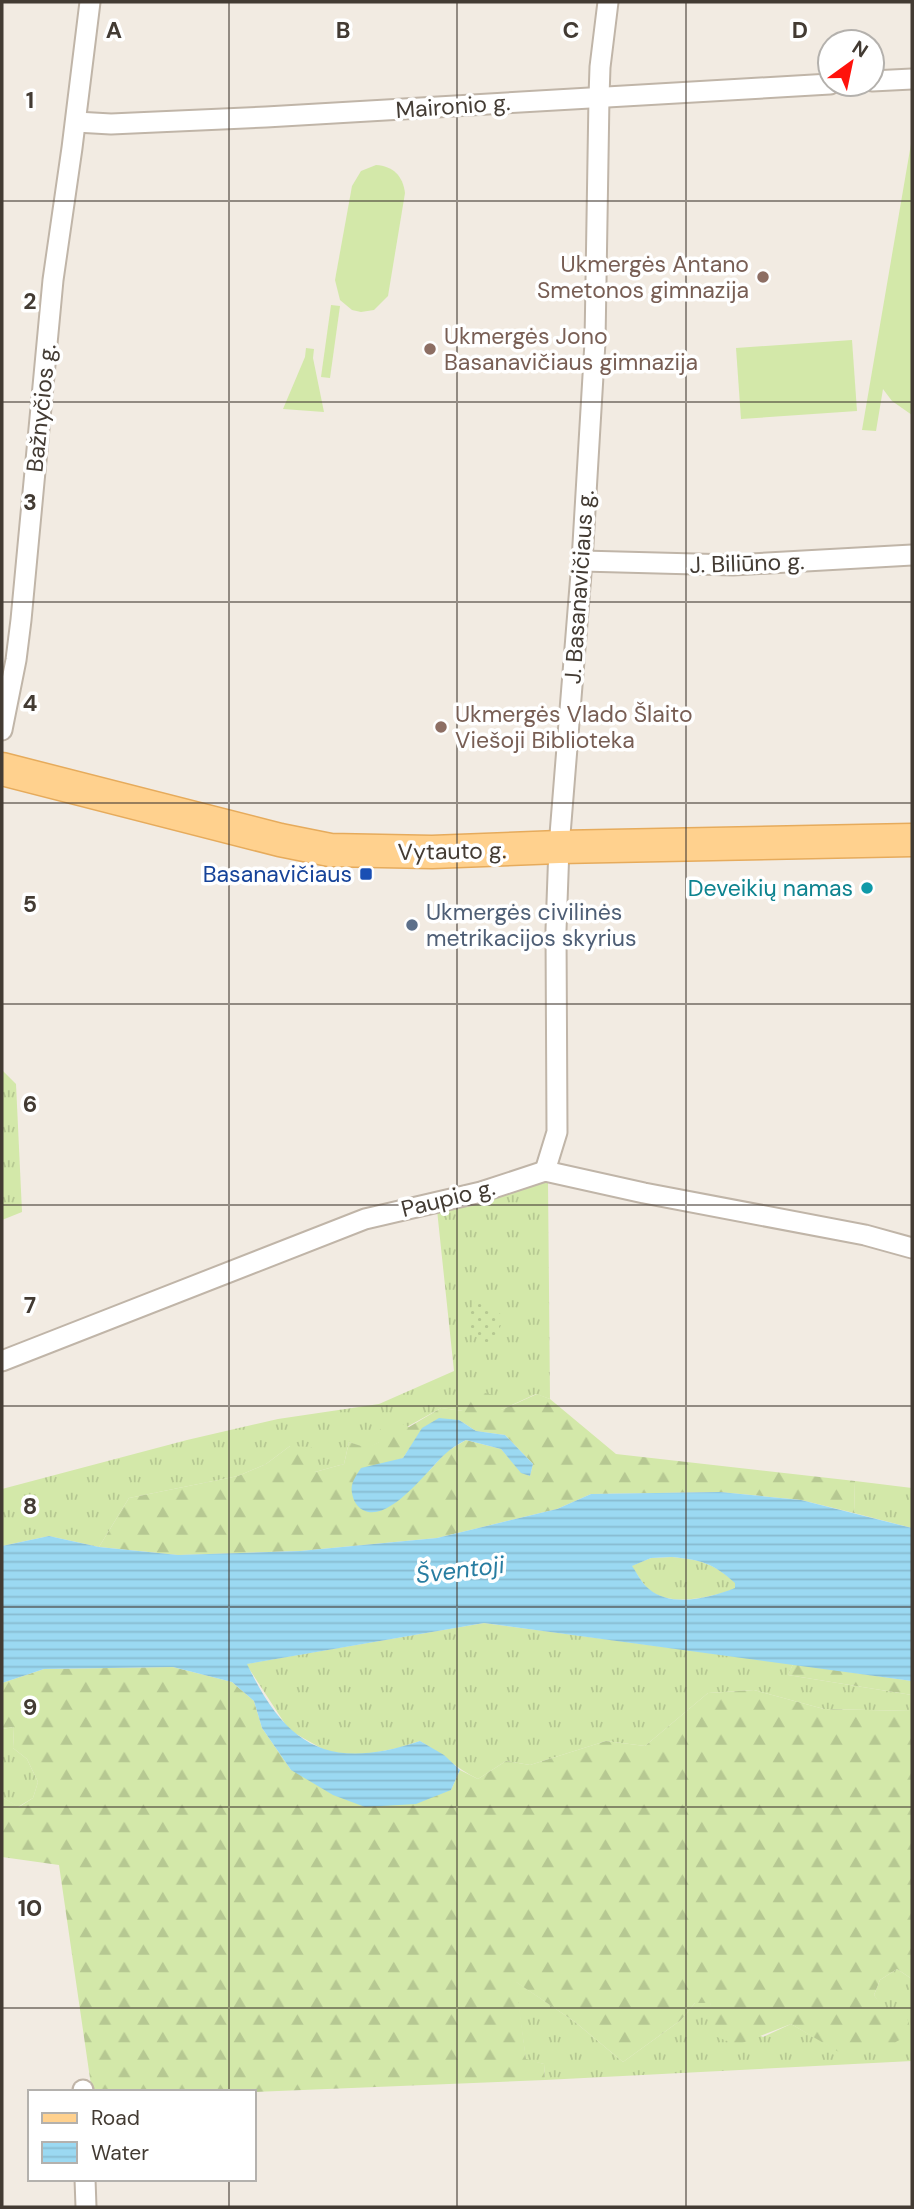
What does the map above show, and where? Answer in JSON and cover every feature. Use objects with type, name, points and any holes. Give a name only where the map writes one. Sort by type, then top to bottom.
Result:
[{"type":"main road","name":"Vytauto g.","points":[[2,768],[280,840],[330,850],[432,852],[912,841]]},
{"type":"street","name":"Bažnyčios g.","points":[[2,730],[19,633],[53,280],[90,2]]},
{"type":"street","name":"J. Basanavičiaus g.","points":[[545,1171],[557,1132],[556,930],[559,847],[582,561],[595,342],[598,97],[608,2]]},
{"type":"street","points":[[886,80],[912,79]]},
{"type":"street","name":"Maironio g.","points":[[76,122],[111,124],[189,121],[816,85]]},
{"type":"street","name":"J. Biliūno g.","points":[[582,561],[733,565],[912,555]]},
{"type":"street","points":[[545,1171],[643,1193],[865,1235],[912,1248]]},
{"type":"street","name":"Paupio g.","points":[[2,1361],[365,1219],[481,1192],[545,1171]]},
{"type":"street","points":[[85,2181],[86,2207]]},
{"type":"green space","points":[[912,138],[912,415],[892,401],[883,389],[876,431],[862,430]]},
{"type":"green space","points":[[376,165],[387,167],[396,173],[405,193],[388,296],[374,310],[361,312],[352,310],[340,300],[335,280],[352,186],[361,171]]},
{"type":"green space","points":[[331,305],[340,306],[330,378],[321,377]]},
{"type":"green space","points":[[852,340],[857,411],[741,419],[736,348]]},
{"type":"green space","points":[[306,348],[314,349],[313,358],[324,412],[283,409],[305,357]]},
{"type":"green space","points":[[2,1070],[16,1084],[22,1212],[2,1220]]},
{"type":"green space","points":[[548,1182],[550,1399],[536,1394],[501,1410],[463,1411],[441,1408],[367,1449],[349,1442],[344,1464],[315,1472],[290,1446],[266,1464],[238,1476],[129,1498],[99,1547],[49,1536],[2,1546],[2,1489],[278,1419],[379,1404],[454,1371],[437,1210]]},
{"type":"green space","points":[[476,1300],[504,1316],[497,1336],[488,1344],[468,1332],[469,1312]]},
{"type":"green space","points":[[476,1391],[494,1395],[501,1410],[537,1394],[550,1399],[616,1454],[855,1481],[854,1513],[801,1500],[720,1492],[591,1494],[557,1509],[437,1538],[300,1551],[178,1555],[99,1547],[129,1498],[238,1476],[266,1464],[290,1446],[312,1447],[315,1472],[344,1464],[349,1442],[367,1448],[379,1442],[380,1429],[396,1421],[409,1427],[441,1408],[463,1411],[464,1398]],"holes":[[[459,1420],[476,1431],[505,1435],[533,1464],[530,1476],[521,1472],[501,1449],[466,1440],[446,1452],[429,1471],[391,1462],[403,1458],[411,1446]]]},
{"type":"green space","points":[[855,1481],[912,1488],[912,1528],[854,1513]]},
{"type":"green space","points":[[672,1557],[699,1561],[713,1567],[736,1583],[735,1589],[703,1598],[668,1598],[648,1589],[631,1566],[651,1558]]},
{"type":"green space","points":[[484,1623],[793,1664],[788,1675],[912,1695],[912,1711],[824,1709],[754,1690],[708,1693],[645,1746],[606,1741],[530,1765],[506,1761],[478,1779],[420,1741],[362,1755],[328,1752],[289,1730],[246,1664]]},
{"type":"green space","points":[[793,1664],[912,1681],[912,1695],[788,1675]]},
{"type":"green space","points":[[173,1667],[232,1682],[254,1701],[262,1728],[291,1770],[451,1790],[460,1770],[478,1779],[506,1761],[530,1765],[606,1741],[645,1746],[708,1693],[754,1690],[824,1709],[912,1711],[912,1979],[897,1969],[880,1980],[874,1995],[882,2006],[907,2017],[911,2034],[890,2045],[844,2055],[791,2024],[737,2045],[717,2037],[710,2003],[695,2003],[681,2020],[623,2062],[575,2022],[516,1982],[526,2059],[544,2064],[545,2080],[256,2092],[92,2090],[59,1865],[2,1857],[2,1797],[19,1807],[33,1798],[38,1782],[27,1759],[13,1748],[14,1727],[2,1729],[2,1683],[44,1669]]},
{"type":"green space","points":[[14,1727],[13,1748],[27,1759],[38,1782],[33,1798],[18,1807],[2,1797],[2,1729]]},
{"type":"green space","points":[[897,1969],[912,1979],[912,2061],[545,2080],[544,2064],[526,2060],[515,1981],[575,2022],[623,2062],[681,2020],[695,2003],[710,2002],[713,2013],[763,2037],[791,2024],[844,2054],[881,2006],[874,1995],[880,1980]]},
{"type":"water","points":[[439,1418],[459,1420],[476,1431],[505,1435],[533,1464],[530,1476],[521,1473],[501,1449],[466,1440],[446,1453],[406,1494],[384,1510],[373,1512],[359,1507],[353,1498],[352,1486],[361,1468],[403,1458],[422,1428]]},
{"type":"water","name":"Šventoji","points":[[720,1492],[801,1500],[912,1528],[912,1681],[484,1623],[247,1664],[278,1716],[296,1733],[315,1745],[336,1752],[361,1753],[388,1750],[420,1741],[444,1755],[460,1770],[451,1790],[416,1804],[365,1807],[333,1795],[291,1770],[262,1728],[254,1701],[232,1682],[173,1667],[44,1669],[2,1683],[2,1546],[49,1536],[99,1547],[178,1555],[300,1551],[437,1538],[557,1509],[591,1494]],"holes":[[[672,1557],[699,1561],[713,1567],[735,1583],[735,1588],[703,1598],[668,1598],[646,1587],[632,1566],[651,1558]]]},
{"type":"place","name":"Ukmergės Antano Smetonos gimnazija","points":[[763,277]]},
{"type":"place","name":"Ukmergės Jono Basanavičiaus gimnazija","points":[[430,349]]},
{"type":"place","name":"Ukmergės Vlado Šlaito Viešoji Biblioteka","points":[[441,727]]},
{"type":"place","name":"Basanavičiaus","points":[[366,874]]},
{"type":"place","name":"Deveikių namas","points":[[867,888]]},
{"type":"place","name":"Ukmergės civilinės metrikacijos skyrius","points":[[412,925]]}]
